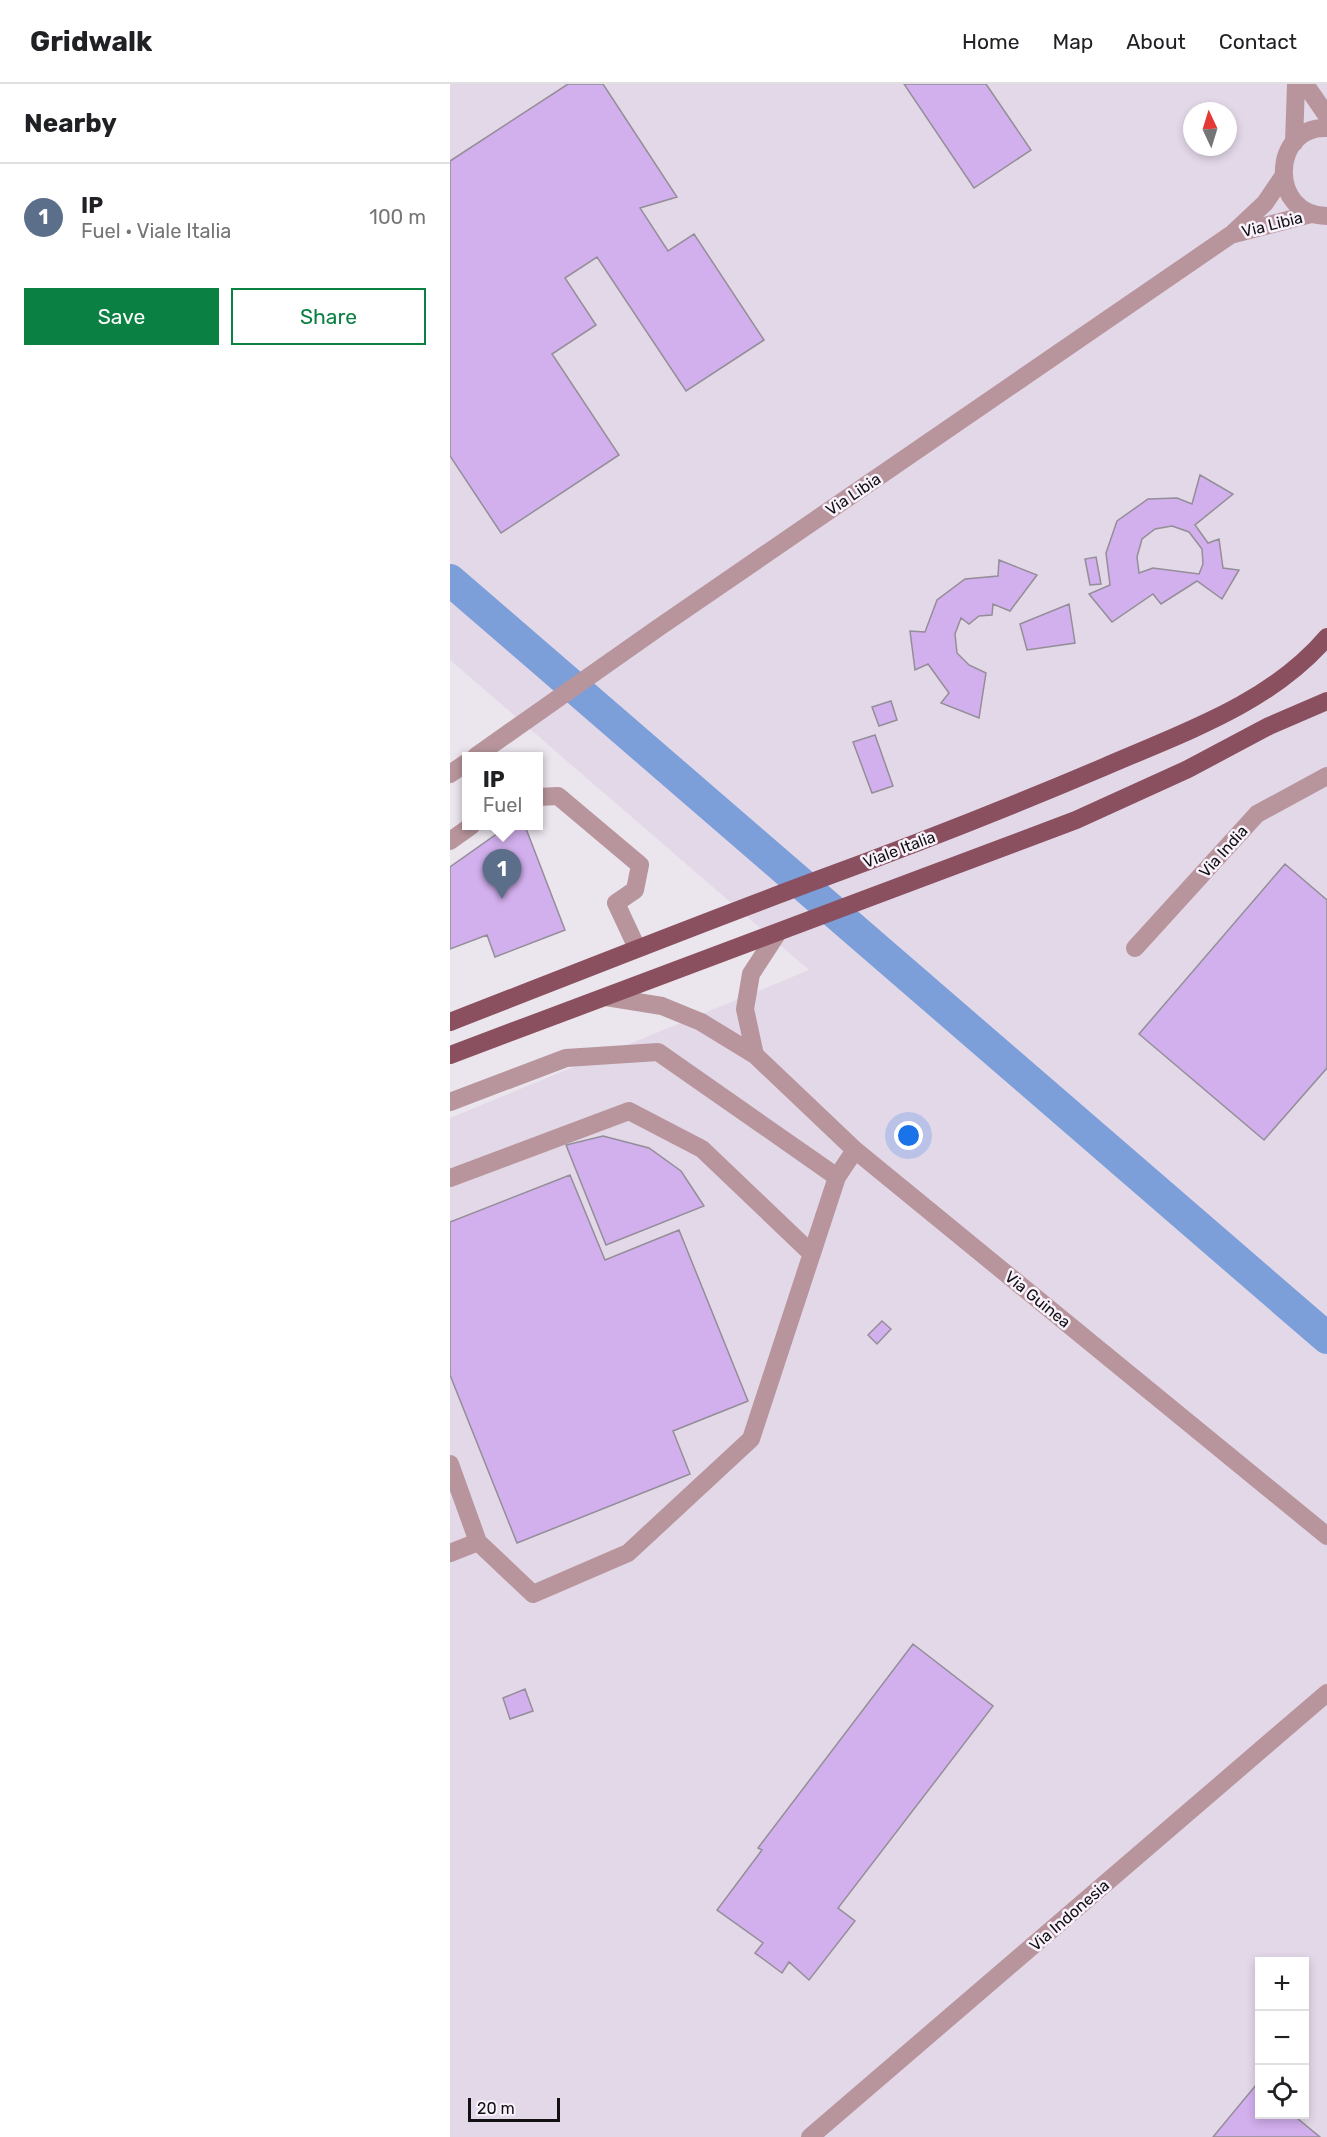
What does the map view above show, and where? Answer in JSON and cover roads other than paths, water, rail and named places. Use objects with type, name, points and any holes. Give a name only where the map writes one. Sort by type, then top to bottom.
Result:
[{"type":"main road","name":"Viale Italia","points":[[450,1022],[637,948],[1020,804],[1199,728],[1258,695],[1302,663],[1327,637]]},
{"type":"main road","points":[[450,1055],[882,895],[1076,820],[1188,769],[1269,726],[1327,701]]},
{"type":"street","points":[[1294,142],[1296,84]]},
{"type":"street","points":[[1305,84],[1327,116]]},
{"type":"street","points":[[1294,142],[1305,133],[1327,128]]},
{"type":"street","name":"Via Libia","points":[[482,752],[658,628],[1232,234],[1265,203],[1282,178],[1284,158],[1294,142]]},
{"type":"street","points":[[1282,178],[1288,195],[1298,206],[1322,217]]},
{"type":"street","name":"Via Libia","points":[[1232,234],[1322,217]]},
{"type":"street","name":"Via India","points":[[1135,948],[1257,814],[1327,776]]},
{"type":"street","points":[[543,797],[558,796],[640,865],[635,890],[616,903],[637,948]]},
{"type":"street","points":[[450,841],[464,830]]},
{"type":"street","points":[[755,1055],[746,1009],[751,974],[784,931]]},
{"type":"street","name":"Via Guinea","points":[[606,997],[662,1006],[701,1022],[755,1055],[855,1150],[1327,1536]]},
{"type":"street","points":[[450,1102],[566,1058],[658,1052],[837,1177]]},
{"type":"street","points":[[450,1178],[629,1111],[702,1149],[812,1254]]},
{"type":"street","points":[[450,1464],[478,1542],[533,1594],[628,1553],[750,1439],[837,1177],[855,1150]]},
{"type":"street","points":[[450,1553],[478,1542]]},
{"type":"street","name":"Via Indonesia","points":[[810,2137],[1327,1694]]},
{"type":"waterway","points":[[450,580],[1327,1338]]},
{"type":"place","name":"IP","points":[[502,899]]}]
